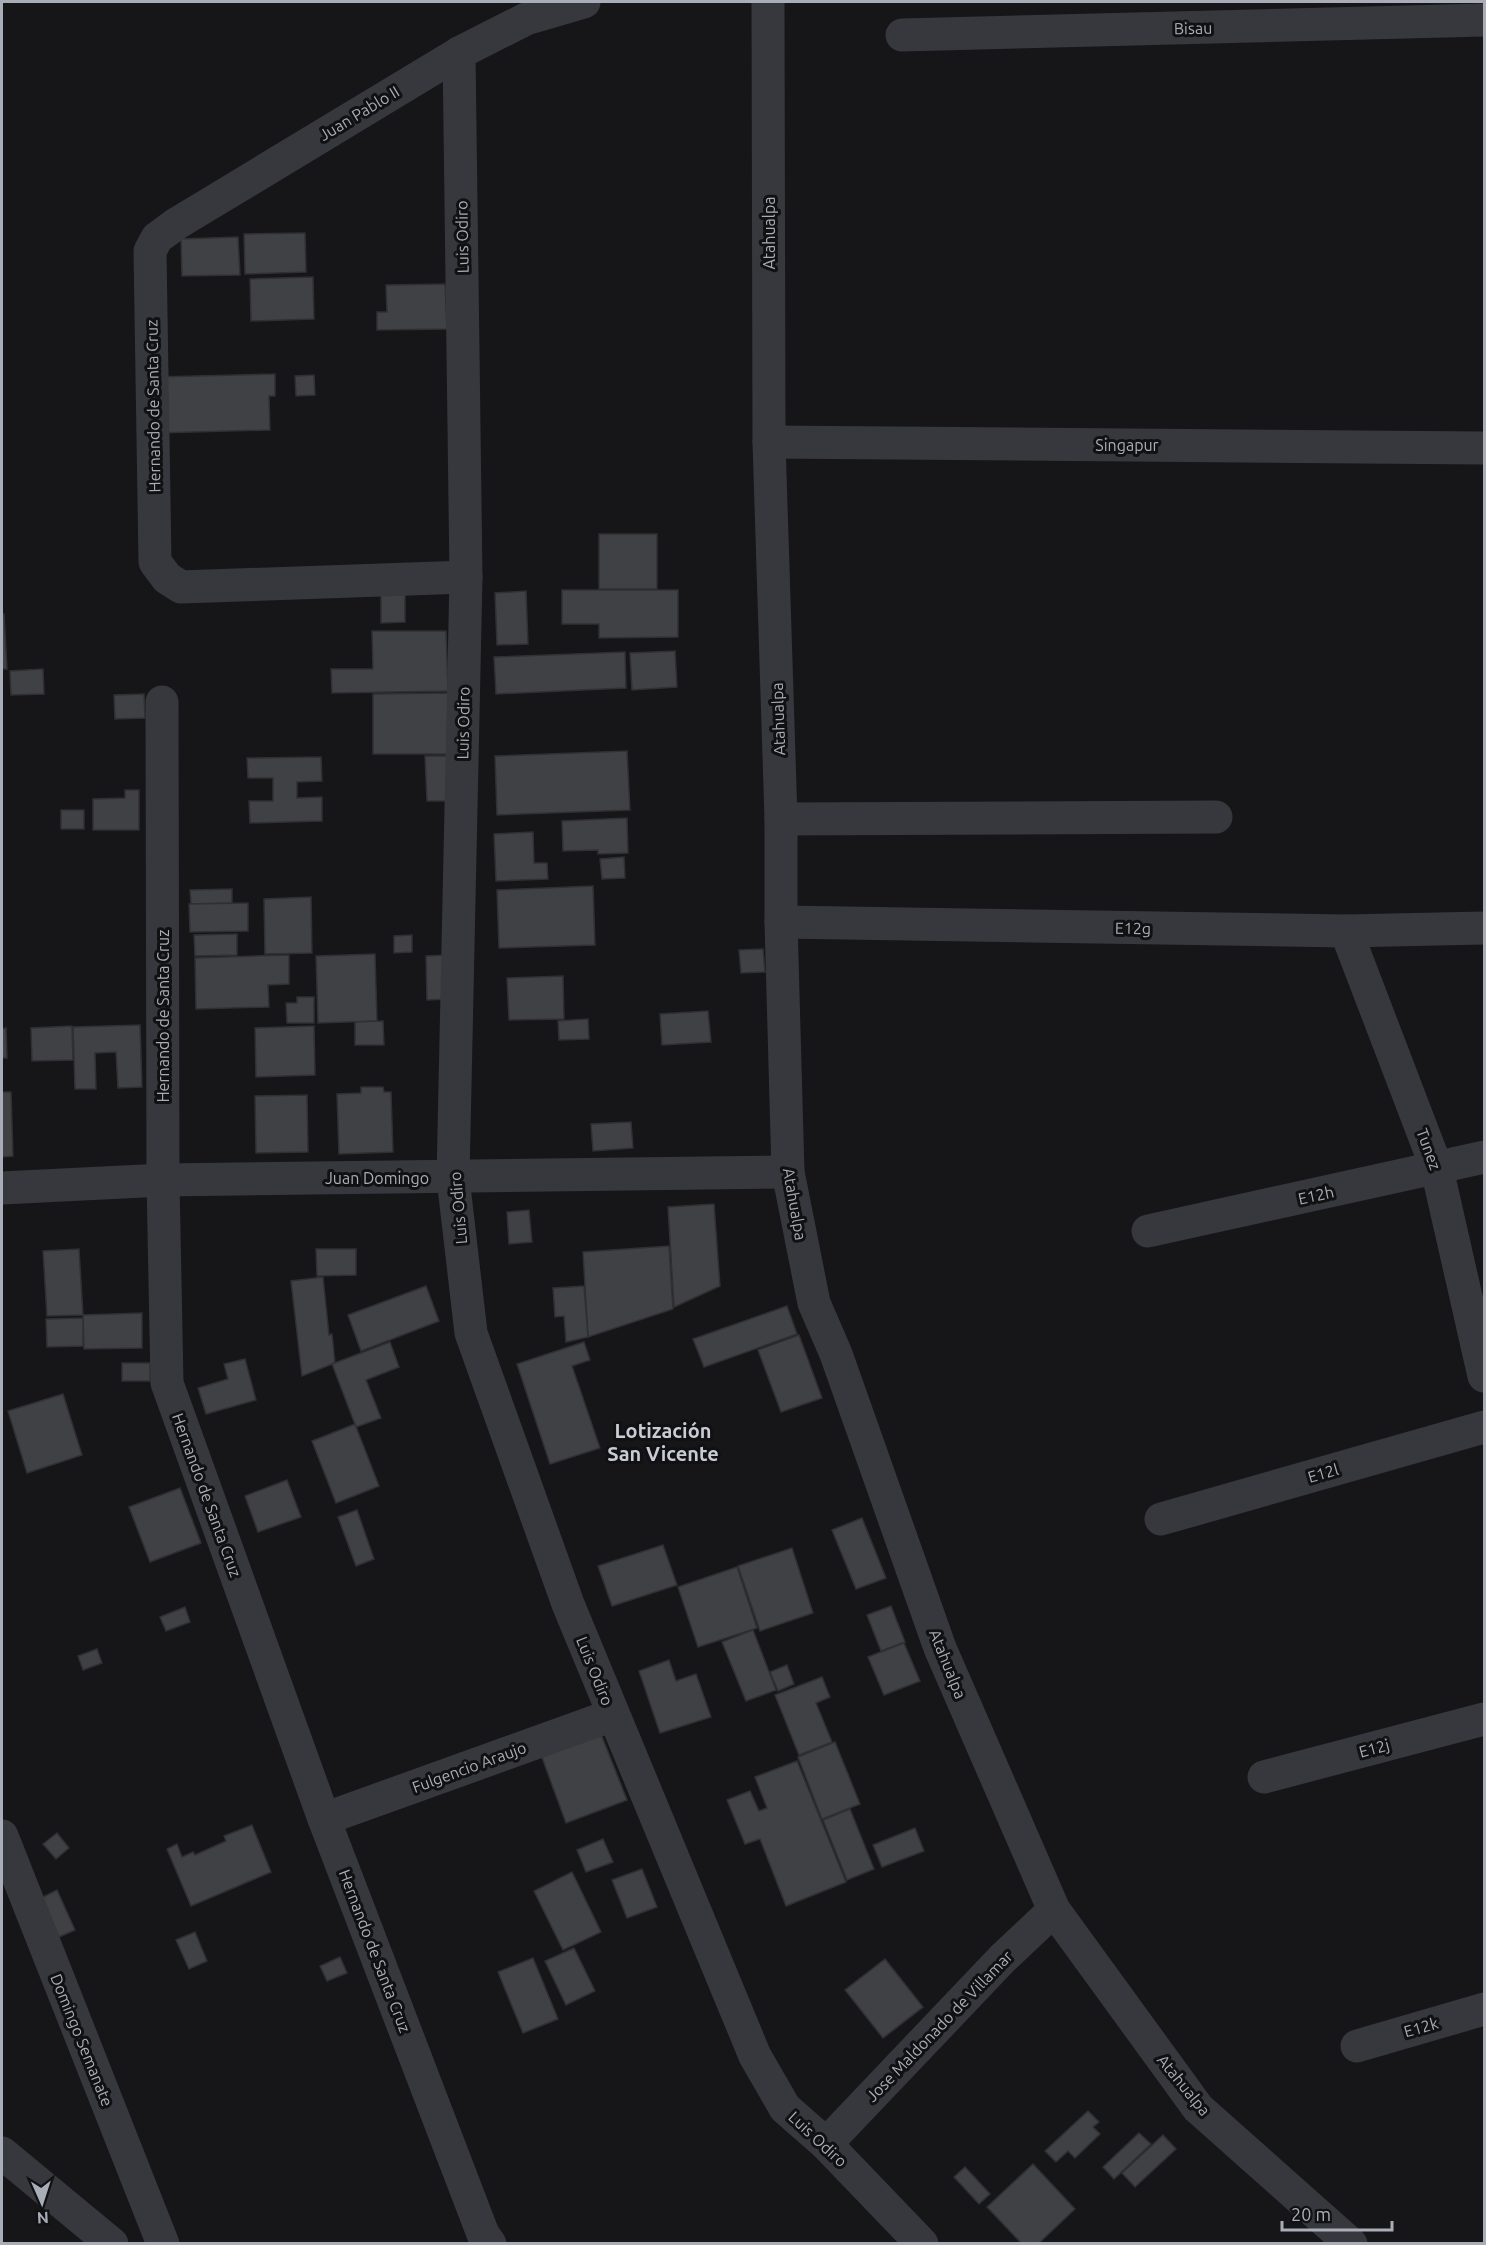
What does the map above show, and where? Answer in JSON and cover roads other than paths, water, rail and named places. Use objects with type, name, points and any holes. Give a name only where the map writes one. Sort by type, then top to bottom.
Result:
[{"type":"street","name":"Juan Pablo II","points":[[150,251],[157,238],[176,224],[459,53],[526,19],[584,2]]},
{"type":"street","name":"Atahualpa","points":[[768,2],[769,442],[781,819],[781,921],[788,1172],[814,1303],[836,1354],[940,1648],[1054,1910],[1198,2108],[1351,2244]]},
{"type":"street","name":"Bisau","points":[[902,35],[1485,21]]},
{"type":"street","name":"Luis Odiro","points":[[459,53],[466,577],[453,1178],[471,1333],[568,1604],[754,2056],[785,2108],[826,2144],[922,2244]]},
{"type":"street","name":"Hernando de Santa Cruz","points":[[150,251],[155,562],[167,578],[181,587],[466,577]]},
{"type":"street","name":"Singapur","points":[[769,442],[1485,448]]},
{"type":"street","name":"Hernando de Santa Cruz","points":[[162,702],[167,1383],[324,1819],[478,2223],[490,2244]]},
{"type":"street","points":[[781,819],[1216,817]]},
{"type":"street","name":"E12g","points":[[781,921],[1346,932],[1485,928]]},
{"type":"street","name":"Tunez","points":[[1346,932],[1437,1169],[1485,1376]]},
{"type":"street","name":"E12h","points":[[1148,1231],[1485,1157]]},
{"type":"street","name":"Juan Domingo","points":[[2,1188],[164,1180],[788,1172]]},
{"type":"street","name":"E12l","points":[[1161,1518],[1485,1427]]},
{"type":"street","name":"Fulgencio Araujo","points":[[324,1819],[613,1714]]},
{"type":"street","name":"E12j","points":[[1264,1777],[1485,1719]]},
{"type":"street","name":"Domingo Semanate","points":[[2,1836],[163,2244]]},
{"type":"street","name":"Jose Maldonado de Villamar","points":[[826,2144],[1002,1959],[1054,1910]]},
{"type":"street","name":"E12k","points":[[1357,2046],[1485,2009]]},
{"type":"street","points":[[2,2152],[112,2244]]},
{"type":"district","name":"Lotización San Vicente","points":[[663,1442]]}]
